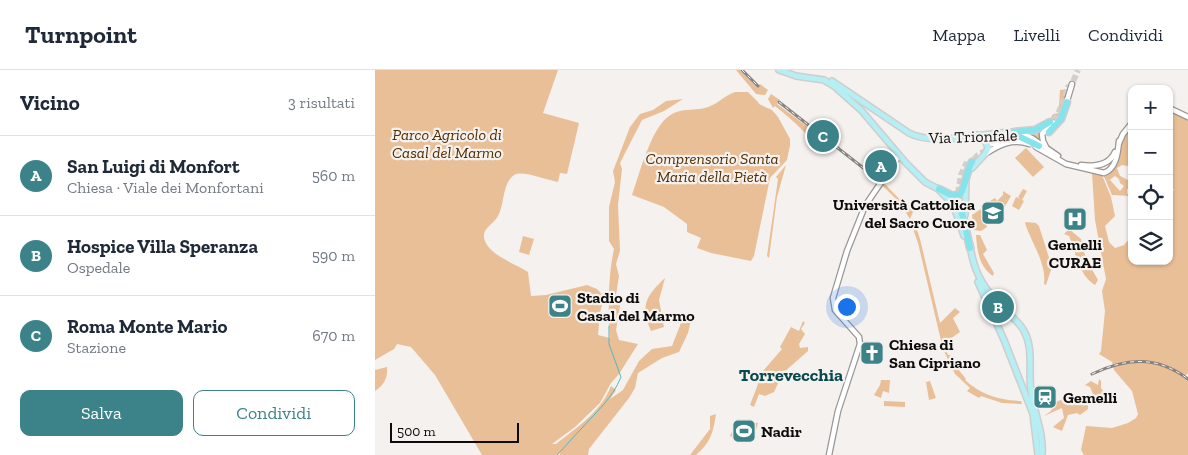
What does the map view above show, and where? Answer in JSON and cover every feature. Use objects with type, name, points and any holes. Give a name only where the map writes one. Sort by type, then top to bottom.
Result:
[{"type":"highway","points":[[1049,132],[1061,119],[1067,102]]},
{"type":"highway","points":[[1014,132],[1037,130],[1050,122]]},
{"type":"highway","points":[[994,140],[1017,136],[1039,146]]},
{"type":"highway","points":[[939,189],[953,196],[960,194],[963,191],[967,172],[972,162]]},
{"type":"highway","points":[[963,231],[959,207],[970,248]]},
{"type":"main road","name":"Via Trionfale","points":[[779,70],[792,75],[825,81],[833,85],[861,110],[899,156],[925,182],[939,189]]},
{"type":"main road","name":"Via Trionfale","points":[[792,75],[828,79],[918,137],[933,138],[1014,132],[1028,136],[1071,163],[1088,166],[1100,165]]},
{"type":"main road","points":[[1050,151],[1043,142],[1042,134],[1058,119],[1067,102],[1072,84]]},
{"type":"main road","points":[[861,110],[863,106],[868,104]]},
{"type":"main road","points":[[1173,110],[1188,117]]},
{"type":"main road","points":[[1100,165],[1112,159],[1122,134],[1128,128]]},
{"type":"main road","points":[[1008,142],[994,145],[990,141],[994,136],[1015,134],[1026,137],[1050,151]]},
{"type":"main road","points":[[977,135],[984,139],[988,148],[985,154],[973,166],[968,176],[964,210],[970,248],[975,268],[983,286],[1018,323],[1026,335],[1030,352],[1033,404],[1042,439],[1040,455]]},
{"type":"main road","points":[[1102,173],[1109,171],[1113,167],[1119,141]]},
{"type":"main road","name":"Via Trionfale","points":[[985,154],[1008,142],[1026,143],[1066,164],[1102,173]]},
{"type":"main road","points":[[829,455],[838,411],[860,344],[859,337],[834,309],[832,299],[847,251],[867,201],[899,156]]},
{"type":"main road","points":[[894,164],[900,161],[906,163]]},
{"type":"main road","points":[[1100,165],[1107,165],[1109,167],[1102,173]]},
{"type":"main road","points":[[939,189],[956,198],[963,195],[966,188]]},
{"type":"main road","points":[[939,189],[953,203],[963,231],[973,271],[1004,340],[1034,416],[1040,455]]},
{"type":"main road","points":[[1020,382],[1026,383],[1030,378]]},
{"type":"green space","name":"Parco Agricolo di Casal del Marmo","points":[[375,70],[558,70],[543,113],[579,123],[567,174],[560,173],[558,182],[520,173],[511,177],[506,187],[498,216],[484,233],[484,237],[488,246],[493,251],[528,272],[531,296],[546,295],[587,285],[597,289],[604,297],[598,335],[610,338],[609,294],[614,249],[609,241],[609,207],[615,182],[613,171],[630,127],[640,114],[653,110],[666,101],[683,99],[664,111],[642,120],[620,163],[622,169],[618,205],[620,251],[616,264],[619,276],[616,295],[620,306],[616,330],[619,340],[638,344],[611,383],[600,403],[575,427],[552,444],[556,444],[587,419],[601,404],[611,386],[616,390],[610,399],[623,390],[639,361],[652,349],[672,346],[681,323],[692,316],[688,333],[679,352],[662,358],[638,373],[635,388],[629,398],[589,449],[588,455],[559,455],[561,451],[557,455],[482,455],[435,375],[411,347],[397,344],[394,349],[375,360]]},
{"type":"green space","points":[[736,70],[740,70],[757,87],[760,84],[768,90],[765,95],[756,94]]},
{"type":"green space","points":[[1069,89],[1058,117],[1042,132],[1042,143],[1026,134],[1049,121],[1053,114],[1059,113],[1057,108],[1059,106],[1060,90]]},
{"type":"green space","name":"Comprensorio Santa Maria della Pietà","points":[[735,92],[748,92],[759,104],[772,110],[790,139],[787,160],[770,178],[754,256],[751,261],[711,253],[697,248],[701,238],[687,232],[687,224],[664,207],[632,195],[653,137],[666,118],[678,111],[708,107]]},
{"type":"green space","points":[[771,94],[780,100],[777,104],[824,139],[823,141],[826,143],[822,148],[775,106],[773,108],[768,99]]},
{"type":"green space","points":[[1173,113],[1188,120],[1188,373],[1185,376],[1188,378],[1188,455],[1084,455],[1081,450],[1086,426],[1112,428],[1128,423],[1136,418],[1138,414],[1132,391],[1114,370],[1112,362],[1099,354],[1101,351],[1105,311],[1102,291],[1106,279],[1095,220],[1092,173],[1102,175],[1111,197],[1115,216],[1105,226],[1109,242],[1115,248],[1124,245],[1128,240],[1128,265],[1173,265]]},
{"type":"green space","points":[[1127,132],[1128,165],[1122,165],[1117,168],[1120,176],[1128,180],[1128,196],[1112,195],[1103,174],[1114,169],[1122,139]],"holes":[[[1115,176],[1119,179],[1120,183],[1124,186],[1120,191],[1110,180],[1108,181]]]},
{"type":"green space","points":[[1026,148],[1044,167],[1033,177],[1015,158]]},
{"type":"green space","points":[[786,165],[777,197],[769,258],[767,256],[778,179],[776,177]]},
{"type":"green space","points":[[885,181],[885,184],[904,204],[907,203],[913,212],[910,219],[899,202],[882,185]]},
{"type":"green space","points":[[1023,189],[1027,191],[1019,210],[1012,206],[1016,197],[1021,199],[1018,197]]},
{"type":"green space","points":[[1003,191],[1011,196],[1001,213],[997,215],[990,201],[995,198],[997,201],[1003,195]]},
{"type":"green space","points":[[981,209],[987,227],[981,231],[974,230],[972,215]]},
{"type":"green space","points":[[913,218],[920,239],[940,323],[955,308],[960,312],[953,318],[960,332],[944,343],[948,355],[950,355],[965,380],[977,389],[998,398],[1021,401],[1022,404],[1002,403],[981,396],[979,398],[967,391],[970,388],[955,374],[943,349],[918,243],[911,223]]},
{"type":"green space","points":[[1026,222],[1036,223],[1039,226],[1052,267],[1046,285],[1044,284],[1041,261]]},
{"type":"green space","points":[[1069,229],[1081,239],[1086,259],[1098,280],[1095,285],[1089,281],[1081,269],[1069,236],[1064,234]]},
{"type":"green space","points":[[976,235],[980,235],[987,250],[983,254],[994,273],[993,276],[982,263],[978,252]]},
{"type":"green space","points":[[523,236],[534,239],[529,255],[519,252]]},
{"type":"green space","points":[[665,278],[659,300],[664,327],[651,331],[646,314],[647,302],[653,290]]},
{"type":"green space","points":[[803,321],[805,323],[801,329],[805,334],[799,344],[800,348],[808,347],[808,351],[783,373],[774,392],[765,396],[759,394],[754,407],[750,405],[763,371],[782,349],[780,347],[791,327],[799,331]]},
{"type":"green space","points":[[387,367],[385,381],[375,391],[375,370]]},
{"type":"green space","points":[[1099,379],[1101,381],[1101,388],[1107,396],[1100,402],[1093,398],[1088,401],[1088,409],[1080,415],[1077,413],[1068,415],[1062,431],[1053,427],[1064,418],[1062,408],[1044,416],[1051,411],[1056,402],[1068,397],[1074,401],[1093,394],[1090,387],[1085,385],[1091,381],[1098,385]]},
{"type":"green space","points":[[881,380],[890,380],[889,393],[883,391],[881,398],[874,395]]},
{"type":"green space","points":[[930,381],[936,398],[929,400],[926,382]]},
{"type":"green space","points":[[884,401],[905,402],[905,407],[884,406]]},
{"type":"green space","points":[[716,414],[708,441],[696,455],[690,455],[710,429],[710,416]]},
{"type":"green space","name":"Nadir","points":[[737,421],[758,423],[756,430],[744,441],[730,436]]},
{"type":"waterway","points":[[557,455],[604,404],[621,377],[609,344],[609,326]]},
{"type":"tunnel","points":[[1070,89],[1078,70]]},
{"type":"tunnel","points":[[1022,136],[1042,130],[1055,119],[1069,85]]},
{"type":"tunnel","points":[[968,166],[978,155],[1000,143]]},
{"type":"tunnel","points":[[958,193],[961,175],[967,162]]},
{"type":"tunnel","points":[[961,190],[961,208]]},
{"type":"railway","points":[[742,70],[758,86]]},
{"type":"railway","points":[[779,102],[880,181]]},
{"type":"railway","points":[[1092,374],[1129,362],[1141,362],[1164,366],[1188,379]]},
{"type":"place","name":"Roma Monte Mario","points":[[823,136]]},
{"type":"place","name":"San Luigi di Monfort","points":[[881,166]]},
{"type":"place","name":"Università Cattolica del Sacro Cuore","points":[[993,213]]},
{"type":"place","name":"Gemelli CURAE","points":[[1075,219]]},
{"type":"place","name":"Stadio di Casal del Marmo","points":[[560,306]]},
{"type":"place","name":"Hospice Villa Speranza","points":[[998,307]]},
{"type":"place","name":"Chiesa di San Cipriano","points":[[872,353]]},
{"type":"place","name":"Gemelli","points":[[1045,397]]},
{"type":"place","name":"Nadir","points":[[744,431]]},
{"type":"district","name":"Torrevecchia","points":[[791,375]]}]
